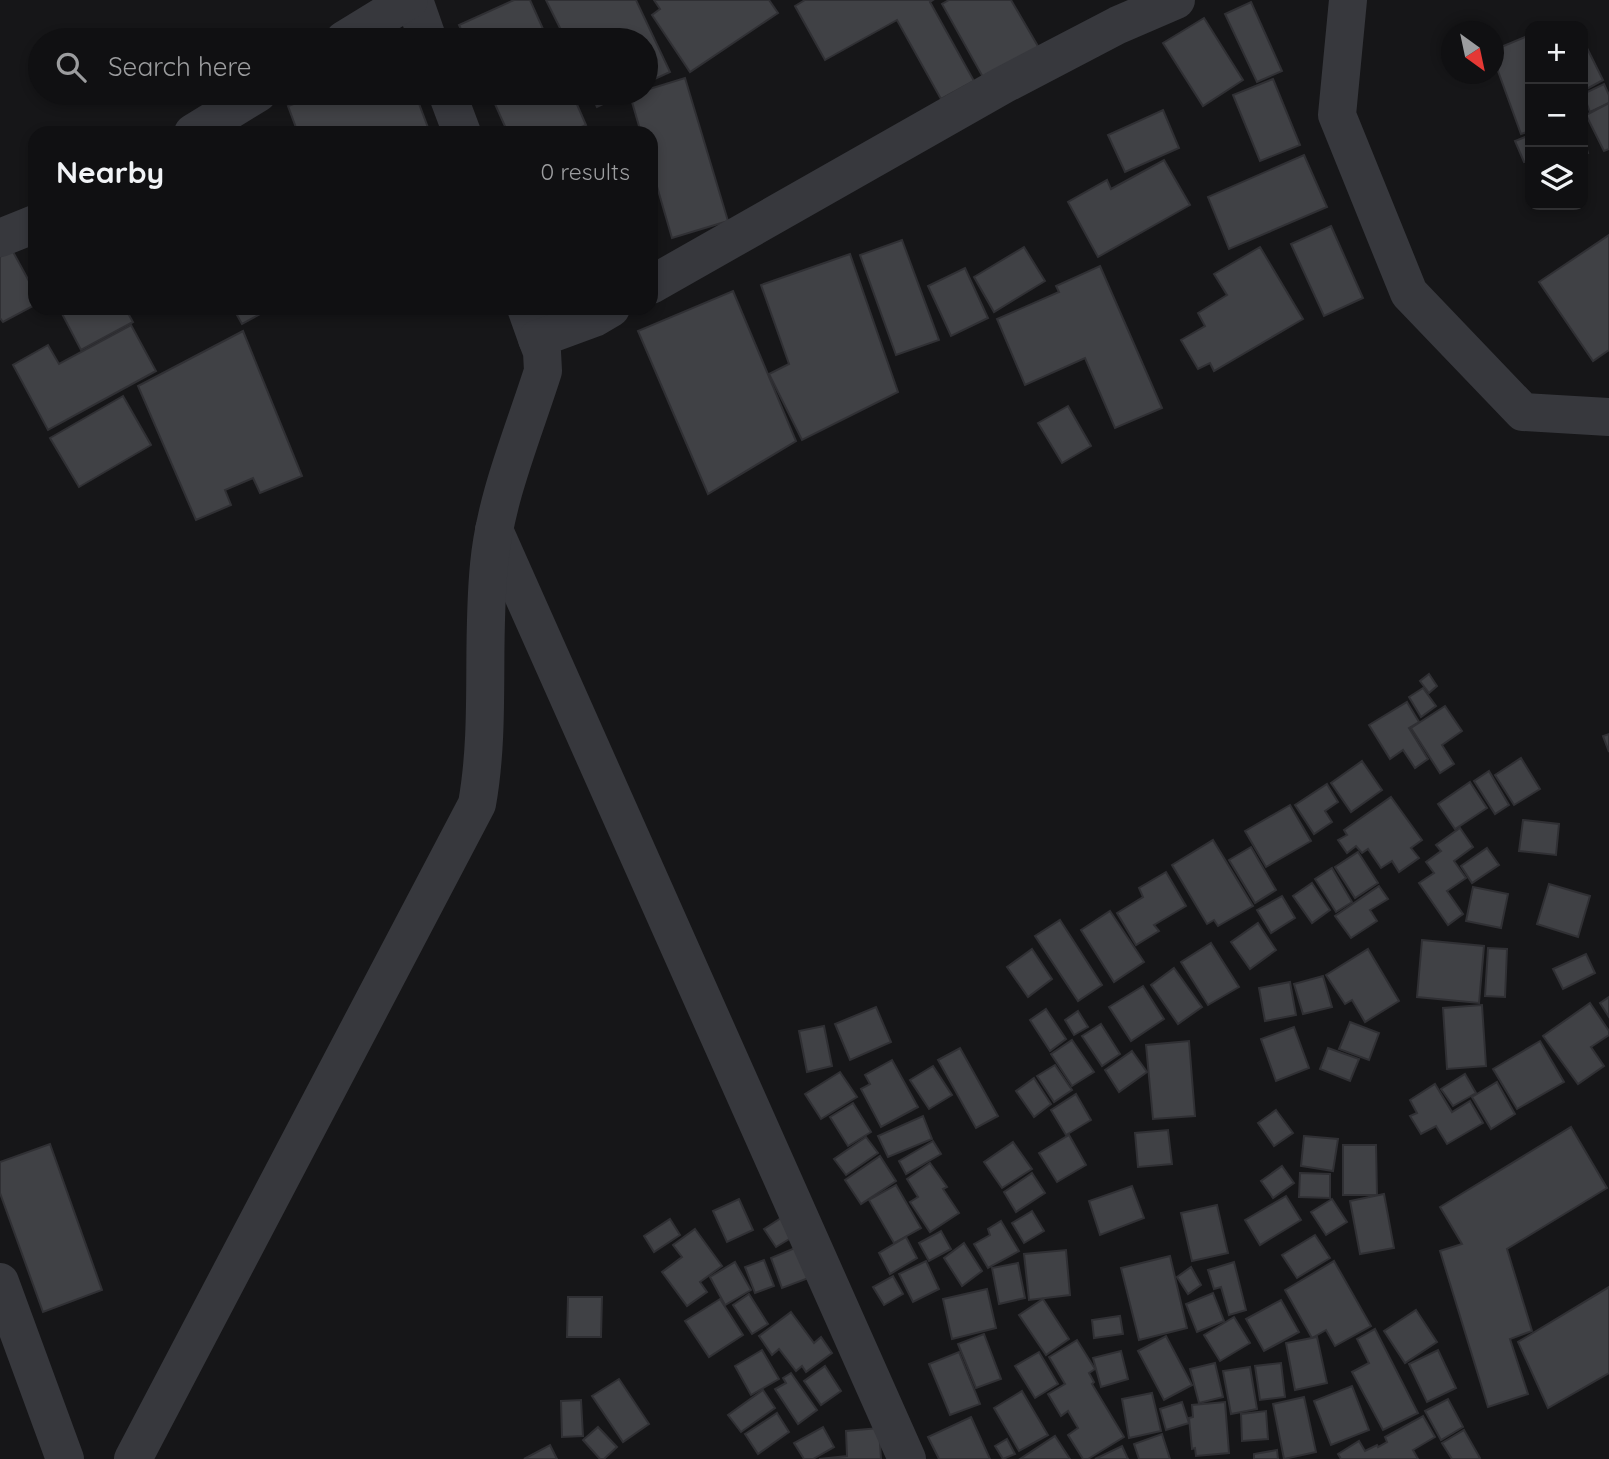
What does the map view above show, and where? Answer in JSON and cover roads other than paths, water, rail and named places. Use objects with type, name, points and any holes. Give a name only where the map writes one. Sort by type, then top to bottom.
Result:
[{"type":"street","points":[[364,28],[411,0],[423,28]]},
{"type":"street","points":[[658,281],[1003,85],[1118,25],[1176,0]]},
{"type":"street","points":[[1348,0],[1336,115],[1409,293],[1523,412],[1609,416]]},
{"type":"street","points":[[204,126],[238,105]]},
{"type":"street","points":[[452,105],[459,126]]},
{"type":"street","points":[[0,238],[28,227]]},
{"type":"street","points":[[133,1459],[477,804],[483,768],[489,567],[494,530],[543,371],[542,352],[531,324],[594,318],[599,315]]},
{"type":"street","points":[[494,530],[907,1459]]},
{"type":"street","points":[[0,1282],[65,1459]]}]
